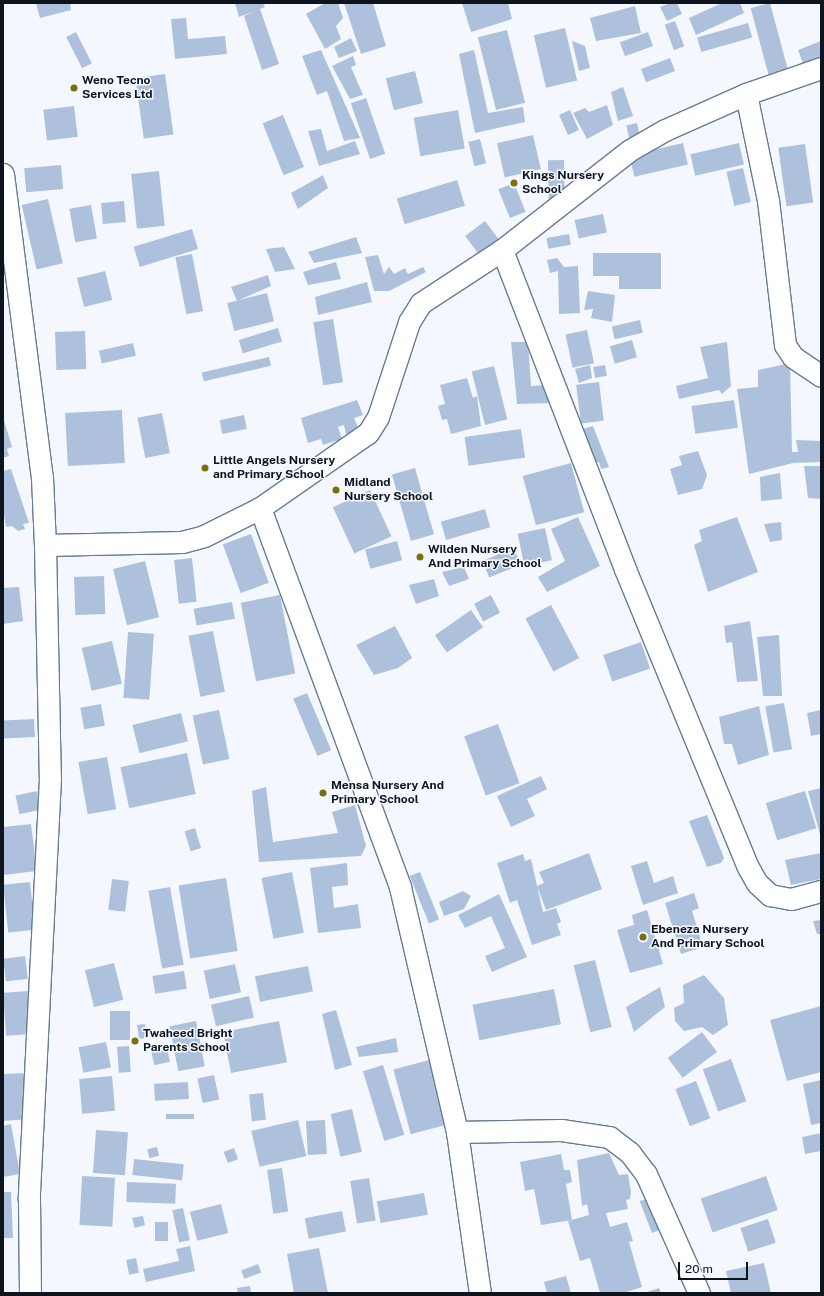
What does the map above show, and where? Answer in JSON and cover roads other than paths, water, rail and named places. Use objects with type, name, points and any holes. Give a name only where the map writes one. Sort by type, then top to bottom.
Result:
[{"type":"street","points":[[45,545],[182,542],[204,536],[260,508],[368,433],[378,417],[409,322],[421,303],[502,250],[630,150],[665,130],[746,94],[821,68]]},
{"type":"street","points":[[746,94],[768,200],[785,345],[793,357],[821,376]]},
{"type":"street","points":[[3,174],[42,477],[45,545],[50,778],[29,1199],[30,1293]]},
{"type":"street","points":[[502,250],[625,569],[748,867],[757,883],[770,895],[791,899],[821,892]]},
{"type":"street","points":[[260,508],[400,887],[456,1132],[480,1293]]},
{"type":"street","points":[[456,1132],[561,1130],[609,1138],[630,1153],[646,1174],[699,1293]]},
{"type":"place","name":"Weno Tecno Services Ltd","points":[[74,88]]},
{"type":"place","name":"Kings Nursery School","points":[[514,183]]},
{"type":"place","name":"Little Angels Nursery and Primary School","points":[[205,468]]},
{"type":"place","name":"Midland Nursery School","points":[[336,490]]},
{"type":"place","name":"Wilden Nursery And Primary School","points":[[420,557]]},
{"type":"place","name":"Mensa Nursery And Primary School","points":[[323,793]]},
{"type":"place","name":"Ebeneza Nursery And Primary School","points":[[643,937]]},
{"type":"place","name":"Twaheed Bright Parents School","points":[[135,1041]]}]
